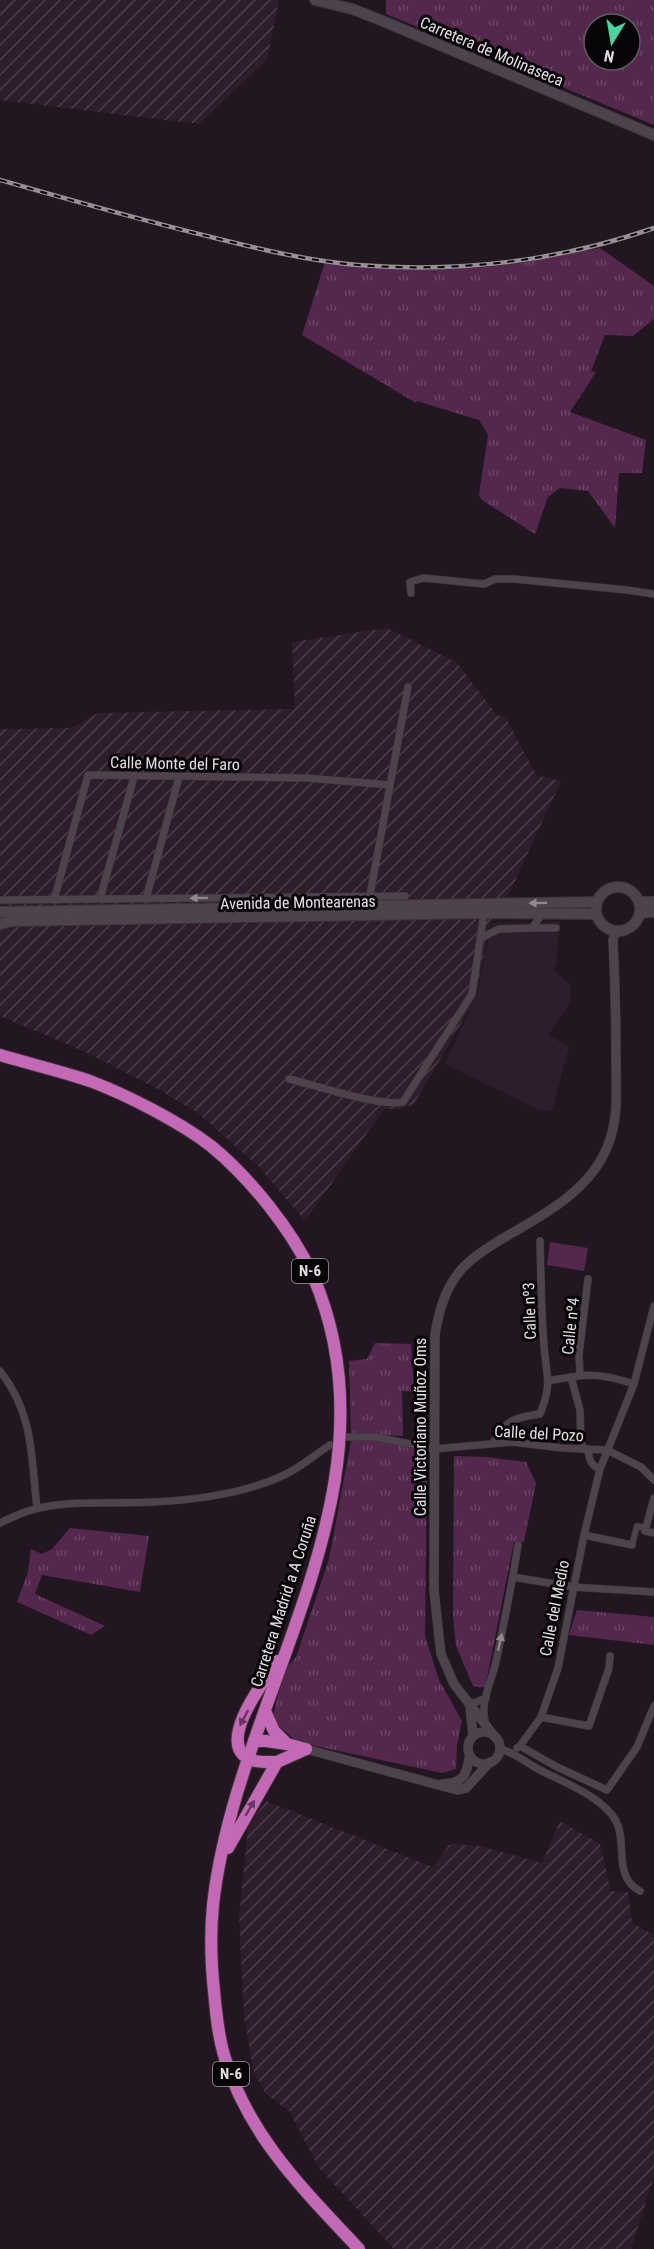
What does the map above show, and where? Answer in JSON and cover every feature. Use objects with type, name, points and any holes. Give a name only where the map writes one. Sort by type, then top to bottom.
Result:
[{"type":"highway","name":"Carretera Madrid a A Coruña","points":[[0,1055],[90,1082],[153,1110],[210,1146],[266,1200],[304,1255],[323,1299],[335,1348],[340,1392],[340,1432],[331,1506],[312,1579],[254,1742],[221,1859],[213,1905],[211,1958],[217,2021],[224,2054],[235,2085],[260,2134],[294,2180],[359,2249]]},
{"type":"highway","points":[[286,1651],[270,1673],[238,1728],[237,1743],[240,1752],[256,1761],[277,1762],[306,1749]]},
{"type":"highway","points":[[265,1711],[274,1731],[287,1744]]},
{"type":"highway","points":[[254,1742],[266,1741],[306,1749]]},
{"type":"highway","points":[[221,1859],[277,1762]]},
{"type":"main road","name":"Carretera de Molinaseca","points":[[315,0],[352,9],[654,135]]},
{"type":"main road","points":[[654,902],[639,908],[631,926],[616,930],[606,927],[597,914],[597,902],[604,892],[616,887],[628,889],[639,908],[654,912]]},
{"type":"main road","name":"Avenida de Montearenas","points":[[0,912],[597,902]]},
{"type":"main road","name":"Avenida de Montearenas","points":[[0,924],[13,921],[484,918],[543,914],[597,914]]},
{"type":"street","points":[[411,593],[410,582],[423,578],[484,584],[495,579],[514,579],[654,594]]},
{"type":"street","points":[[370,895],[408,687]]},
{"type":"street","name":"Calle Monte del Faro","points":[[54,900],[88,776],[307,778],[390,785]]},
{"type":"street","points":[[100,899],[134,777]]},
{"type":"street","points":[[146,899],[179,777]]},
{"type":"street","points":[[0,900],[405,896]]},
{"type":"street","points":[[532,928],[543,914]]},
{"type":"street","points":[[484,918],[487,926],[499,929],[556,928]]},
{"type":"street","points":[[289,1079],[380,1102],[403,1101],[472,994],[484,918]]},
{"type":"street","points":[[481,938],[499,929]]},
{"type":"street","name":"Calle Victoriano Muñoz Oms","points":[[471,1710],[454,1684],[441,1654],[436,1616],[435,1334],[439,1310],[447,1291],[460,1271],[478,1254],[562,1202],[585,1183],[608,1146],[615,1113],[616,1006],[613,940],[616,930]]},
{"type":"street","name":"Calle nº3","points":[[540,1241],[544,1346],[549,1381]]},
{"type":"street","name":"Calle nº4","points":[[580,1375],[579,1355],[588,1279]]},
{"type":"street","name":"Calle del Medio","points":[[520,1746],[541,1717],[558,1668],[573,1587],[600,1469],[634,1384],[654,1306]]},
{"type":"street","points":[[0,1371],[25,1413],[30,1435],[37,1508]]},
{"type":"street","points":[[494,1443],[498,1434],[514,1418],[540,1414],[546,1399],[549,1381],[580,1375],[609,1375],[634,1384]]},
{"type":"street","points":[[571,1377],[580,1410],[581,1442],[589,1460],[600,1469]]},
{"type":"street","name":"Calle del Pozo","points":[[349,1437],[376,1437],[434,1449],[512,1442],[607,1450]]},
{"type":"street","points":[[0,1523],[37,1508],[72,1504],[174,1501],[239,1490],[282,1476],[312,1460],[330,1445]]},
{"type":"street","points":[[607,1450],[641,1467],[654,1480]]},
{"type":"street","points":[[654,1498],[645,1531],[654,1533]]},
{"type":"street","points":[[584,1536],[632,1545],[638,1526],[646,1528]]},
{"type":"street","points":[[518,1545],[494,1671],[486,1698],[483,1714],[485,1721],[504,1750],[577,1788],[610,1813],[620,1830],[621,1863],[624,1873],[640,1891]]},
{"type":"street","points":[[513,1577],[573,1587],[654,1592]]},
{"type":"street","points":[[541,1717],[589,1726],[606,1677],[610,1656]]},
{"type":"street","points":[[471,1710],[486,1698]]},
{"type":"street","points":[[437,1784],[460,1781],[465,1775],[470,1755],[468,1747],[473,1736],[471,1710],[474,1703],[486,1698]]},
{"type":"street","points":[[306,1749],[437,1784],[448,1789],[466,1788],[504,1750],[520,1746],[557,1767],[607,1790],[637,1747],[654,1706]]},
{"type":"street","points":[[471,1710],[485,1721]]},
{"type":"street","points":[[473,1736],[483,1732],[495,1737]]},
{"type":"street","points":[[470,1755],[476,1761],[490,1762]]},
{"type":"shaded area","points":[[0,0],[279,0],[267,60],[199,124],[0,100]]},
{"type":"shaded area","points":[[387,628],[456,662],[497,715],[506,718],[536,775],[561,781],[510,892],[491,921],[475,1000],[414,1104],[401,1109],[384,1109],[305,1221],[258,1166],[198,1113],[154,1087],[83,1051],[0,1016],[0,729],[71,728],[98,713],[295,709],[292,642]]},
{"type":"shaded area","points":[[560,922],[556,964],[553,970],[570,984],[570,1003],[548,1035],[569,1047],[552,1111],[539,1110],[445,1064],[477,995],[492,923]]},
{"type":"shaded area","points":[[266,1801],[433,1867],[449,1845],[455,1844],[480,1846],[542,1863],[560,1821],[600,1844],[611,1891],[628,1892],[632,1923],[654,1935],[654,2177],[631,2249],[394,2249],[319,2168],[289,2111],[266,2094],[254,2073],[244,2017],[239,1917],[248,1827]]},
{"type":"green space","points":[[386,0],[654,0],[654,125],[386,14]]},
{"type":"green space","points":[[600,248],[654,286],[654,319],[633,336],[605,335],[591,371],[596,372],[570,412],[646,440],[642,473],[619,473],[615,528],[588,491],[560,488],[548,497],[535,534],[482,500],[479,495],[488,435],[479,420],[417,401],[416,403],[302,335],[325,262],[392,268],[482,267]]},
{"type":"green space","points":[[550,1242],[588,1248],[584,1271],[547,1265]]},
{"type":"green space","points":[[375,1343],[411,1344],[414,1392],[402,1391],[403,1436],[351,1433],[349,1361],[367,1359]]},
{"type":"green space","points":[[384,1439],[427,1448],[425,1636],[439,1680],[462,1721],[457,1745],[456,1769],[442,1773],[297,1742],[272,1720],[284,1671],[296,1657],[329,1559],[351,1441]]},
{"type":"green space","points":[[454,1456],[526,1462],[536,1483],[524,1542],[514,1542],[485,1688],[473,1686],[456,1646],[453,1617]]},
{"type":"green space","points":[[70,1528],[149,1536],[140,1592],[42,1575],[35,1594],[105,1626],[91,1635],[17,1602],[28,1572],[31,1549],[42,1554],[52,1549]]},
{"type":"green space","points":[[577,1610],[654,1617],[654,1645],[569,1635]]},
{"type":"railway","points":[[0,180],[131,217],[247,246],[303,258],[358,265],[433,267],[508,262],[582,249],[654,228]]}]
